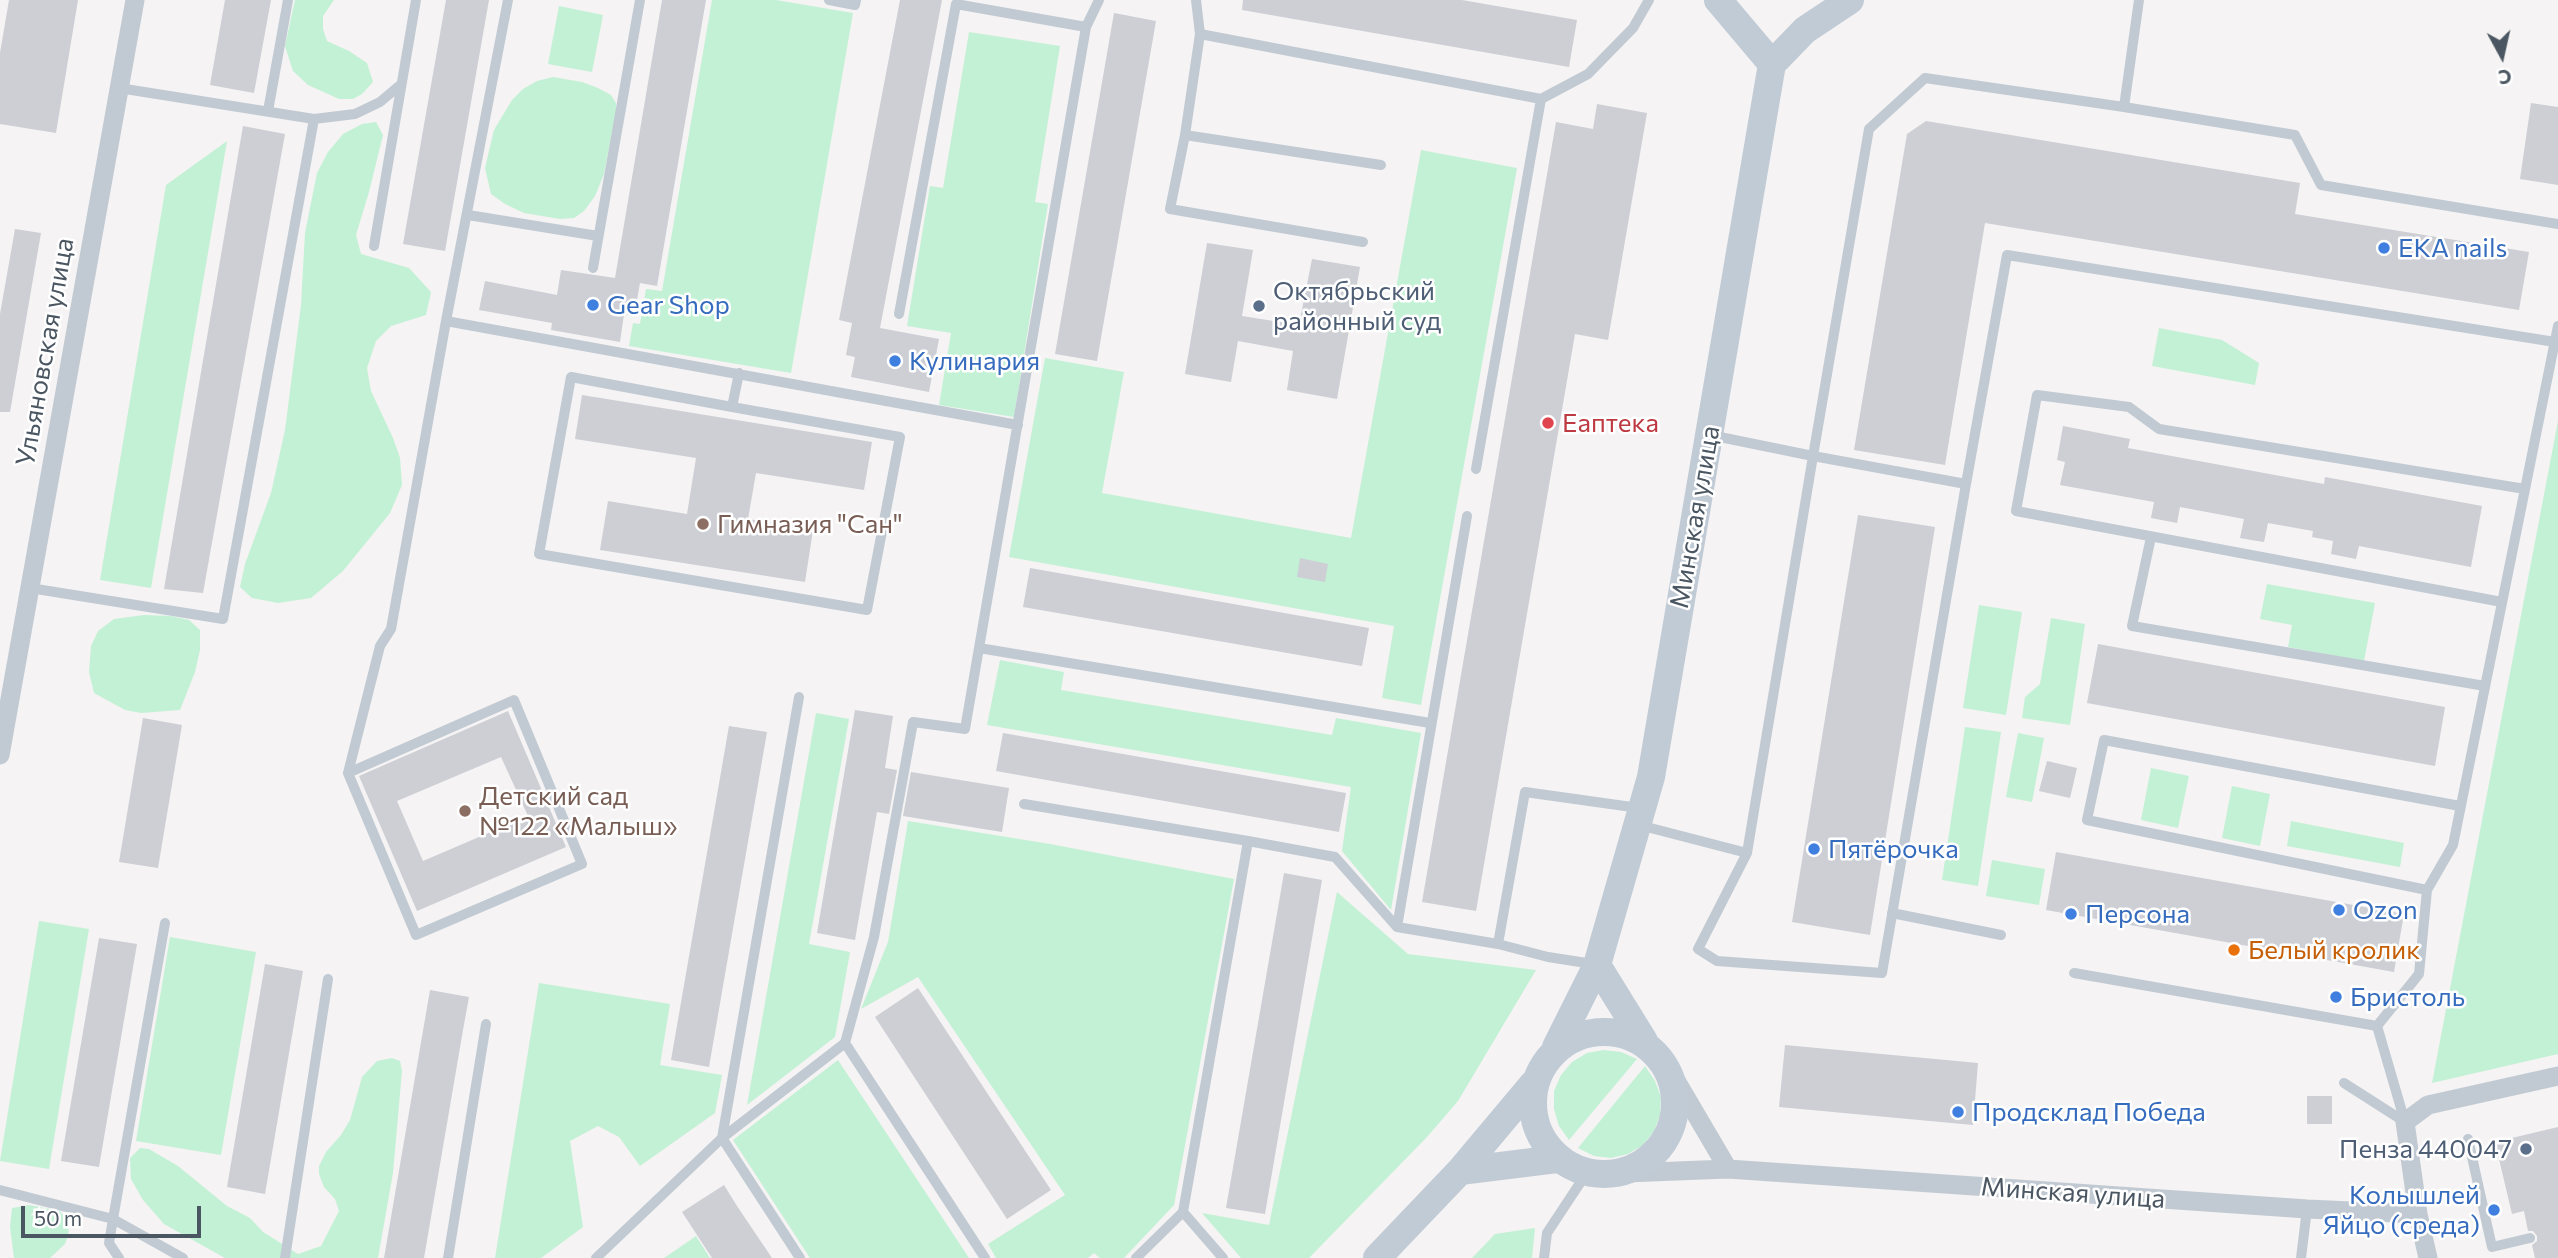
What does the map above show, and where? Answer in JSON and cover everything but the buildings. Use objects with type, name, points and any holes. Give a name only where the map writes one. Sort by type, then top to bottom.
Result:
[{"type":"main road","points":[[1718,0],[1772,64],[1805,30],[1850,0]]},
{"type":"main road","name":"Минская улица","points":[[1556,1047],[1597,965],[1641,817],[1772,64]]},
{"type":"main road","points":[[1533,1084],[1535,1128],[1557,1159],[1586,1174],[1626,1172],[1659,1151],[1677,1113],[1671,1072],[1644,1041],[1597,965]]},
{"type":"main road","points":[[1377,1258],[1460,1171],[1533,1084],[1556,1047],[1598,1029],[1644,1041]]},
{"type":"main road","points":[[1460,1171],[1557,1159]]},
{"type":"street","name":"Ульяновская улица","points":[[0,755],[135,0]]},
{"type":"street","points":[[1671,1072],[1728,1169]]},
{"type":"street","points":[[2428,1258],[2417,1214],[2405,1122],[2428,1105],[2558,1076]]},
{"type":"street","name":"Минская улица","points":[[1626,1172],[1728,1169],[2307,1209],[2417,1214]]},
{"type":"lane","points":[[268,111],[288,0]]},
{"type":"lane","points":[[374,246],[416,0]]},
{"type":"lane","points":[[348,773],[514,700],[582,864],[415,935],[348,773],[380,646],[391,629],[446,321],[508,0]]},
{"type":"lane","points":[[593,268],[640,0]]},
{"type":"lane","points":[[829,0],[855,5],[856,0]]},
{"type":"lane","points":[[596,1258],[722,1138],[845,1043],[874,937],[913,722],[965,729],[1086,27],[1099,0]]},
{"type":"lane","points":[[1196,0],[1200,34],[1185,135],[1170,209],[1363,243]]},
{"type":"lane","points":[[1200,34],[1541,99],[1588,74],[1633,29],[1649,0]]},
{"type":"lane","points":[[2124,107],[2139,0]]},
{"type":"lane","points":[[899,314],[955,2],[1086,27]]},
{"type":"lane","points":[[2555,342],[2007,256],[1882,973],[1717,961],[1698,949],[1747,853],[1869,129],[1925,78],[2295,135],[2321,185],[2558,224]]},
{"type":"lane","points":[[119,88],[314,119],[355,114],[380,102],[400,86]]},
{"type":"lane","points":[[1476,469],[1541,99]]},
{"type":"lane","points":[[30,588],[223,619],[314,119]]},
{"type":"lane","points":[[1185,135],[1381,165]]},
{"type":"lane","points":[[468,215],[598,236]]},
{"type":"lane","points":[[446,321],[1018,425]]},
{"type":"lane","points":[[2377,1026],[2419,974],[2427,890],[2453,845],[2558,326]]},
{"type":"lane","points":[[732,407],[739,373]]},
{"type":"lane","points":[[570,377],[732,407],[900,437],[867,610],[539,554],[570,377]]},
{"type":"lane","points":[[2502,602],[2016,511],[2038,395],[2129,407],[2159,429],[2525,489]]},
{"type":"lane","points":[[1709,435],[1966,484]]},
{"type":"lane","points":[[1397,927],[1467,516]]},
{"type":"lane","points":[[2151,537],[2132,626],[2485,686]]},
{"type":"lane","points":[[979,648],[1430,723]]},
{"type":"lane","points":[[799,697],[722,1138],[800,1258]]},
{"type":"lane","points":[[2427,890],[2087,820],[2104,740],[2460,806]]},
{"type":"lane","points":[[1498,944],[1525,792],[1641,817],[1747,853]]},
{"type":"lane","points":[[1024,804],[1335,857],[1397,927],[1498,944],[1548,957],[1597,965]]},
{"type":"lane","points":[[1136,1258],[1182,1212],[1248,841]]},
{"type":"lane","points":[[1892,913],[2001,935]]},
{"type":"lane","points":[[119,1258],[109,1243],[165,923]]},
{"type":"lane","points":[[2074,973],[2377,1026]]},
{"type":"lane","points":[[285,1258],[328,979]]},
{"type":"lane","points":[[448,1258],[486,1024]]},
{"type":"lane","points":[[2377,1026],[2405,1122]]},
{"type":"lane","points":[[845,1043],[985,1258]]},
{"type":"lane","points":[[2344,1083],[2405,1122]]},
{"type":"lane","points":[[2468,1139],[2494,1258]]},
{"type":"lane","points":[[1544,1258],[1547,1233],[1586,1174]]},
{"type":"lane","points":[[0,1190],[113,1219],[183,1258]]},
{"type":"lane","points":[[2301,1258],[2307,1209]]},
{"type":"lane","points":[[1182,1212],[1223,1258]]},
{"type":"lane","points":[[2492,1247],[2530,1238]]},
{"type":"green space","points":[[295,0],[334,0],[323,16],[323,29],[327,41],[367,63],[373,82],[362,94],[353,99],[339,99],[308,85],[293,71],[285,46]]},
{"type":"green space","points":[[712,0],[776,0],[853,13],[791,373],[629,346],[633,323],[640,324],[646,289],[662,291]]},
{"type":"green space","points":[[559,6],[603,15],[592,72],[548,64]]},
{"type":"green space","points":[[969,32],[1060,46],[1035,202],[1048,204],[1014,417],[939,405],[951,333],[907,326],[930,186],[943,188]]},
{"type":"green space","points":[[553,77],[598,88],[611,95],[616,103],[604,174],[595,196],[584,211],[574,218],[560,219],[524,213],[505,204],[491,194],[485,168],[494,130],[512,100],[523,89],[537,81]]},
{"type":"green space","points":[[376,122],[383,135],[356,235],[361,254],[409,268],[431,292],[426,315],[391,326],[376,341],[367,368],[371,391],[400,458],[402,485],[390,513],[343,571],[311,598],[278,603],[252,598],[240,587],[245,564],[271,493],[285,430],[301,305],[305,233],[317,173],[328,152],[343,134],[362,124]]},
{"type":"green space","points":[[227,141],[151,588],[100,580],[166,185]]},
{"type":"green space","points":[[1421,150],[1517,168],[1421,705],[1382,698],[1394,626],[1009,557],[1045,358],[1124,372],[1102,493],[1351,538]]},
{"type":"green space","points":[[2159,328],[2222,340],[2259,363],[2255,385],[2152,366]]},
{"type":"green space","points":[[2558,421],[2558,1054],[2432,1083]]},
{"type":"green space","points":[[2267,584],[2375,603],[2364,661],[2288,647],[2292,625],[2260,619]]},
{"type":"green space","points":[[1979,605],[2022,612],[2006,715],[1963,708]]},
{"type":"green space","points":[[144,615],[189,620],[200,630],[200,650],[195,672],[180,710],[141,713],[125,710],[94,693],[89,672],[91,646],[98,631],[114,619]]},
{"type":"green space","points":[[2051,618],[2085,624],[2070,725],[2022,718],[2025,697],[2040,684]]},
{"type":"green space","points":[[1000,660],[1064,672],[1061,690],[1332,735],[1336,718],[1421,733],[1391,910],[1342,851],[1351,787],[987,725]]},
{"type":"green space","points":[[816,713],[849,719],[809,944],[850,952],[835,1037],[747,1105]]},
{"type":"green space","points":[[1965,727],[2001,732],[1978,886],[1942,880]]},
{"type":"green space","points":[[2018,733],[2044,738],[2032,802],[2006,797]]},
{"type":"green space","points":[[2151,768],[2189,776],[2178,828],[2141,820]]},
{"type":"green space","points":[[2232,786],[2270,794],[2260,846],[2222,838]]},
{"type":"green space","points":[[908,821],[1050,844],[1234,879],[1174,1205],[1124,1258],[1100,1258],[1094,1253],[1088,1258],[996,1258],[988,1244],[1065,1195],[918,977],[861,1009],[888,942]]},
{"type":"green space","points":[[2291,821],[2404,843],[2400,867],[2287,846]]},
{"type":"green space","points":[[1992,860],[2045,869],[2039,905],[1986,896]]},
{"type":"green space","points":[[1337,892],[1408,954],[1536,970],[1458,1101],[1427,1137],[1309,1258],[1241,1258],[1202,1213],[1269,1225]]},
{"type":"green space","points":[[39,921],[89,929],[49,1169],[0,1161]]},
{"type":"green space","points":[[170,937],[256,952],[221,1155],[136,1141]]},
{"type":"green space","points":[[539,983],[670,1004],[660,1065],[722,1075],[715,1113],[640,1166],[619,1137],[598,1126],[570,1141],[583,1227],[541,1258],[495,1258]]},
{"type":"green space","points":[[1604,1050],[1621,1052],[1637,1059],[1569,1140],[1559,1126],[1554,1109],[1554,1091],[1561,1075],[1572,1062],[1587,1053]]},
{"type":"green space","points":[[392,1058],[400,1061],[402,1071],[393,1173],[378,1258],[225,1258],[164,1224],[143,1200],[131,1179],[130,1158],[140,1148],[149,1149],[178,1166],[227,1206],[250,1218],[263,1232],[298,1254],[321,1246],[339,1211],[335,1199],[324,1187],[319,1166],[350,1120],[362,1077],[377,1061]]},
{"type":"green space","points":[[838,1060],[969,1258],[810,1258],[733,1140]]},
{"type":"green space","points":[[1645,1066],[1661,1097],[1660,1115],[1654,1131],[1643,1145],[1628,1154],[1611,1158],[1594,1156],[1578,1148]]},
{"type":"green space","points":[[29,1205],[60,1211],[69,1224],[65,1244],[50,1258],[14,1258],[10,1227],[12,1208]]},
{"type":"green space","points":[[1535,1228],[1532,1258],[1472,1258],[1495,1234]]},
{"type":"green space","points":[[696,1236],[710,1258],[664,1258],[689,1241]]},
{"type":"place","name":"EKA nails","points":[[2384,248]]},
{"type":"place","name":"Gear Shop","points":[[593,305]]},
{"type":"place","name":"Октябрьский районный суд","points":[[1259,306]]},
{"type":"place","name":"Кулинария","points":[[895,361]]},
{"type":"place","name":"Еаптека","points":[[1548,423]]},
{"type":"place","name":"Гимназия \"Сан\"","points":[[703,524]]},
{"type":"place","name":"Детский сад №122 «Малыш»","points":[[465,811]]},
{"type":"place","name":"Пятёрочка","points":[[1814,849]]},
{"type":"place","name":"Ozon","points":[[2339,910]]},
{"type":"place","name":"Персона","points":[[2071,914]]},
{"type":"place","name":"Белый кролик","points":[[2234,950]]},
{"type":"place","name":"Бристоль","points":[[2336,997]]},
{"type":"place","name":"Продсклад Победа","points":[[1958,1112]]},
{"type":"place","name":"Пенза 440047","points":[[2526,1149]]},
{"type":"place","name":"Колышлей Яйцо (среда)","points":[[2494,1210]]}]
